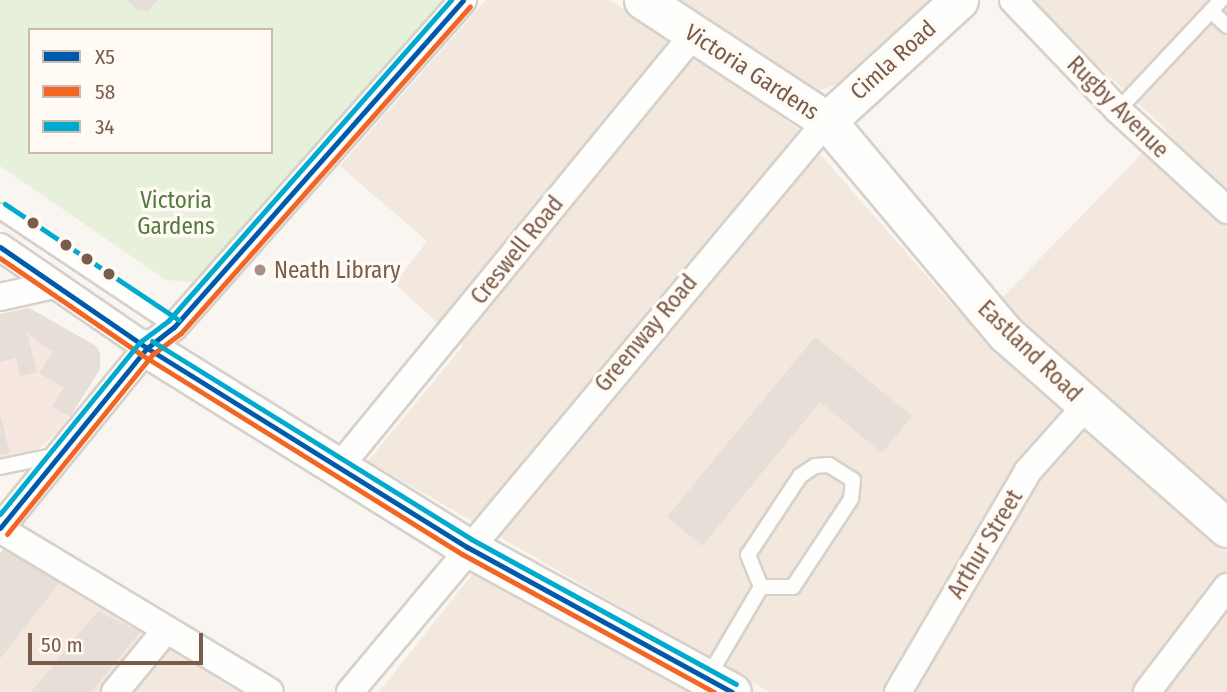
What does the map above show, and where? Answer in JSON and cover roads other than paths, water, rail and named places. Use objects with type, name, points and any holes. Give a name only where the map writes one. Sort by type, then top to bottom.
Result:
[{"type":"main road","name":"Victoria Gardens","points":[[643,0],[827,121]]},
{"type":"main road","name":"Cimla Road","points":[[827,121],[959,0]]},
{"type":"main road","name":"Eastland Road","points":[[827,121],[1006,334],[1227,528]]},
{"type":"main road","points":[[161,338],[340,466],[467,547],[720,685]]},
{"type":"street","points":[[270,692],[0,528],[161,338],[463,0]]},
{"type":"street","name":"Rugby Avenue","points":[[1013,0],[1118,110],[1227,210]]},
{"type":"street","name":"Creswell Road","points":[[340,466],[694,34]]},
{"type":"street","name":"Greenway Road","points":[[349,692],[467,547],[827,121]]},
{"type":"street","points":[[0,247],[54,285],[161,338]]},
{"type":"street","points":[[0,297],[54,285]]},
{"type":"street","name":"Arthur Street","points":[[898,692],[1017,488],[1086,406]]},
{"type":"street","points":[[1147,692],[1227,587]]},
{"type":"street","points":[[116,692],[166,630]]},
{"type":"lane","points":[[1118,110],[1216,5],[1227,26]]},
{"type":"lane","points":[[0,211],[161,338]]},
{"type":"lane","points":[[0,467],[61,454]]},
{"type":"lane","points":[[720,685],[761,587],[748,555],[800,475],[815,466],[829,465],[853,480],[851,499],[793,587],[761,587]]},
{"type":"place","name":"Neath Library","points":[[260,270]]}]
